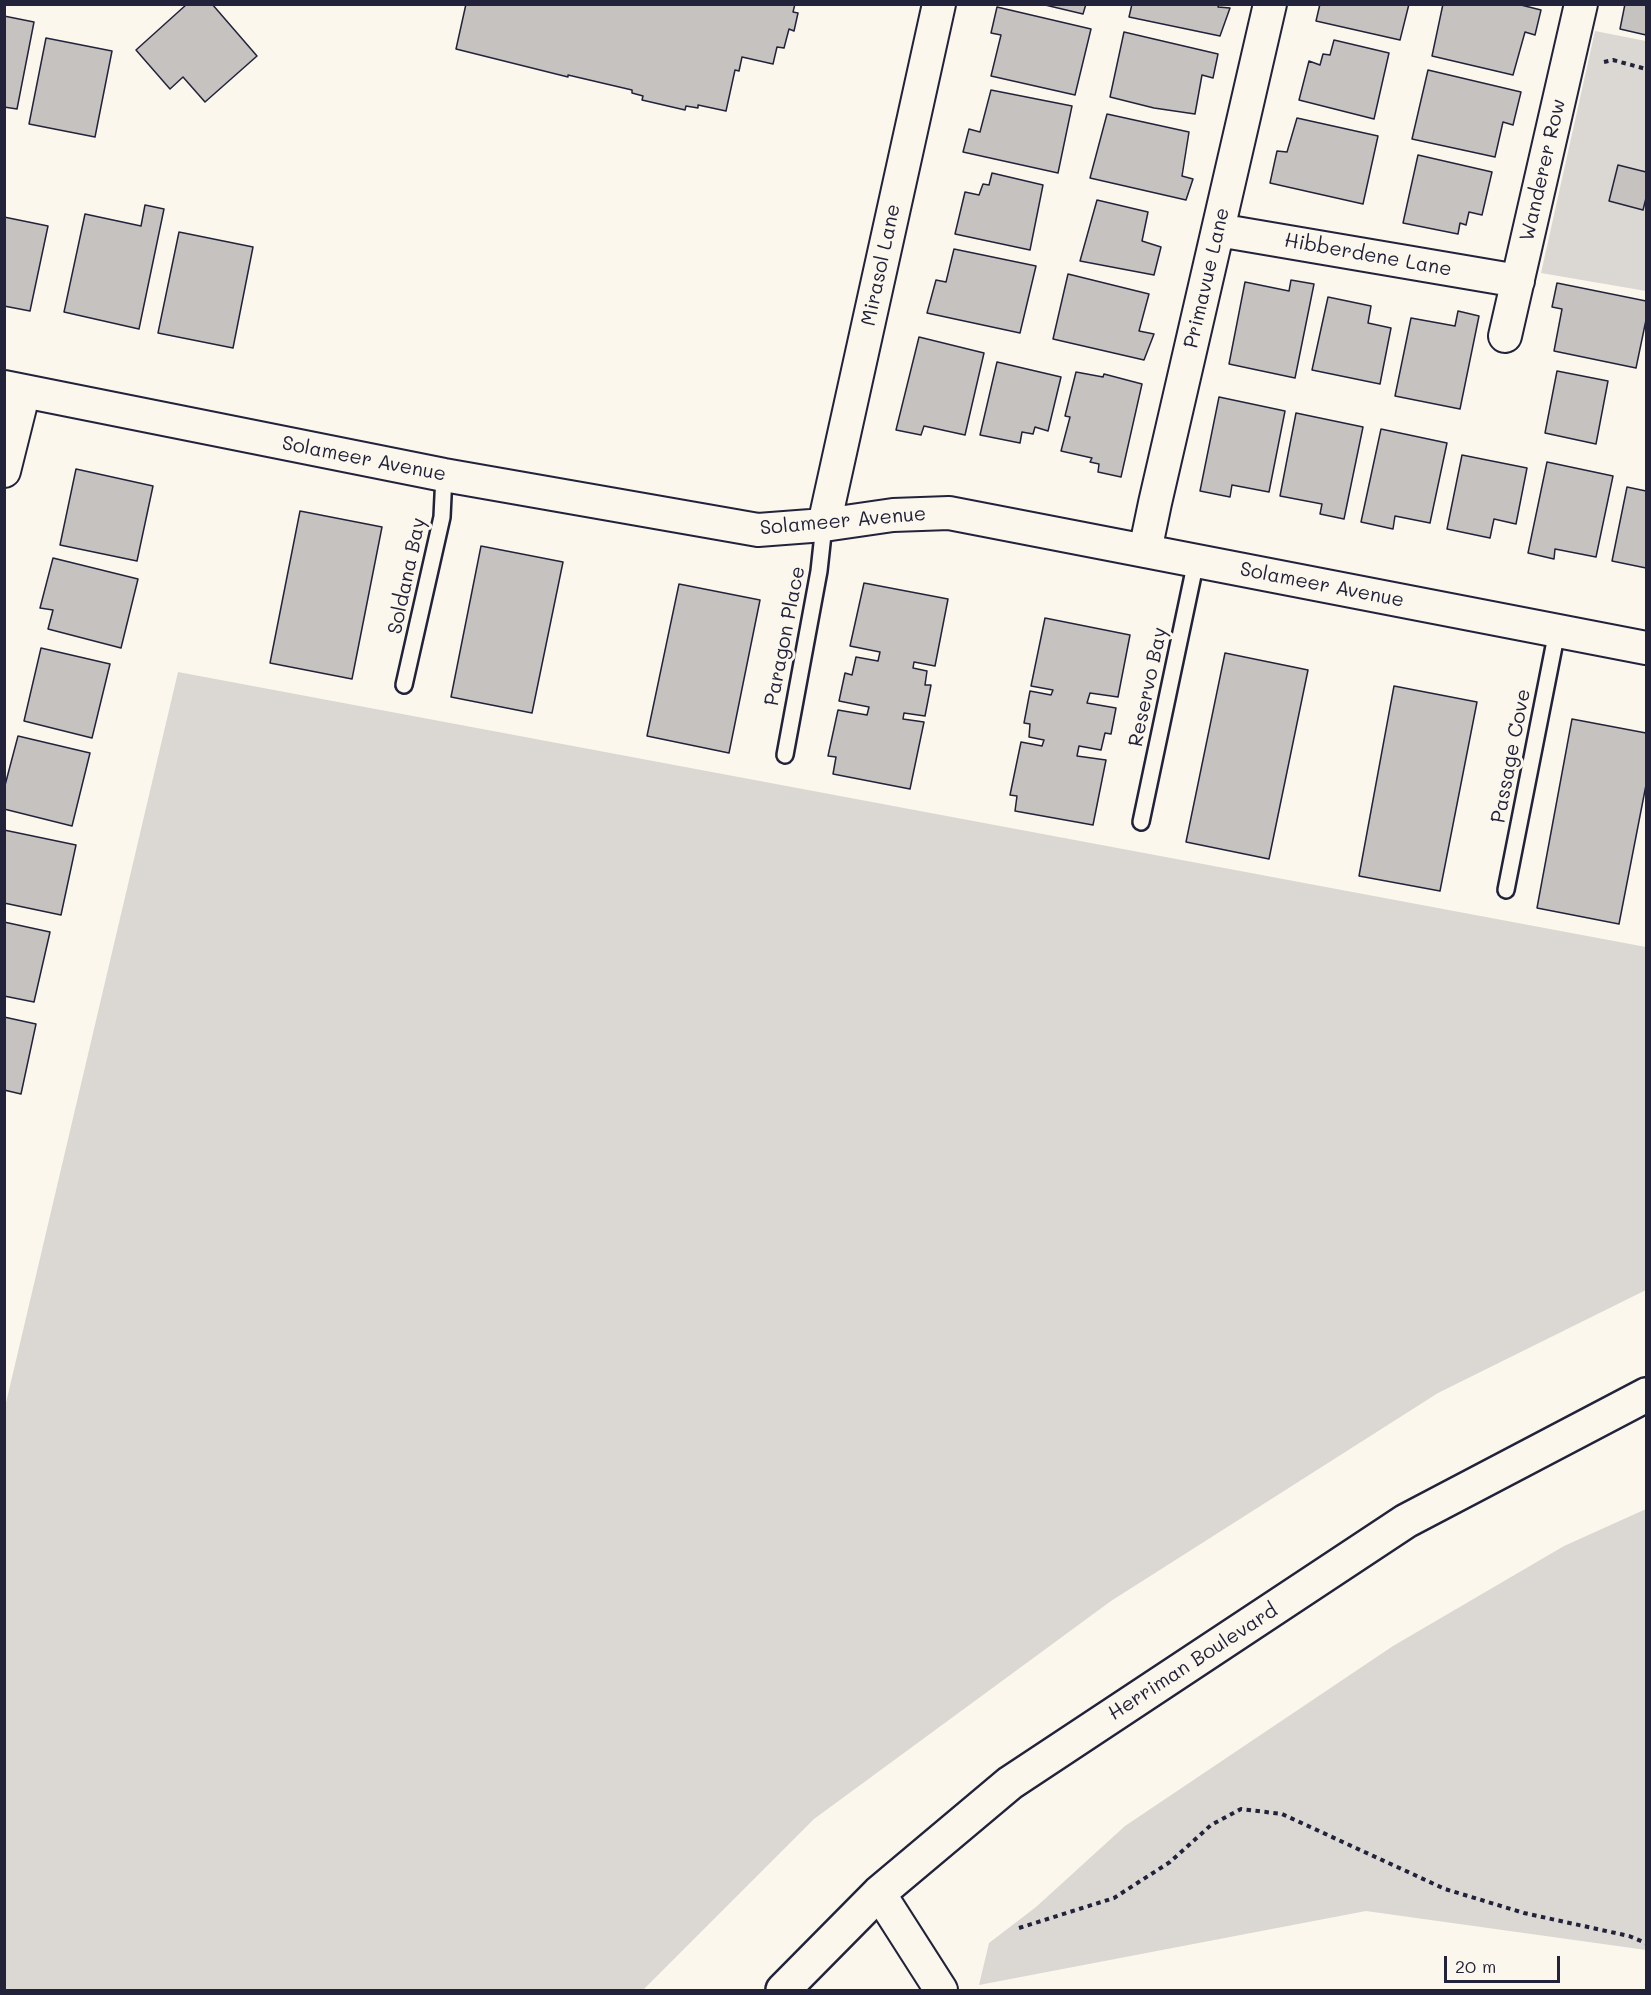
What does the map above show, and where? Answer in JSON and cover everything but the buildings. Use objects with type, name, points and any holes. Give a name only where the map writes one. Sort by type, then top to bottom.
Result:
[{"type":"main road","name":"Herriman Boulevard","points":[[783,1990],[879,1893],[1010,1783],[1406,1521],[1647,1395]]},
{"type":"street","name":"Mirasol Lane","points":[[824,525],[939,4]]},
{"type":"street","name":"Primavue Lane","points":[[1145,551],[1270,4]]},
{"type":"street","name":"Wanderer Row","points":[[1505,336],[1581,4]]},
{"type":"street","name":"Hibberdene Lane","points":[[1218,230],[1518,281]]},
{"type":"street","name":"Solameer Avenue","points":[[14,389],[444,475],[758,530],[824,525],[893,514],[949,513],[1647,648]]},
{"type":"street","points":[[4,471],[14,389]]},
{"type":"street","points":[[879,1893],[941,1990]]},
{"type":"lane","name":"Soldana Bay","points":[[404,685],[442,516],[444,475]]},
{"type":"lane","name":"Paragon Place","points":[[785,755],[819,571],[824,525]]},
{"type":"lane","name":"Reservo Bay","points":[[1141,822],[1196,561]]},
{"type":"lane","name":"Passage Cove","points":[[1506,890],[1557,631]]},
{"type":"path","points":[[1570,55],[1607,63],[1613,60],[1647,69]]},
{"type":"path","points":[[1019,1928],[1114,1898],[1170,1862],[1211,1825],[1241,1809],[1282,1814],[1445,1889],[1524,1913],[1629,1936],[1647,1943]]},
{"type":"shaded area","points":[[1595,31],[1646,41],[1646,291],[1541,273]]},
{"type":"shaded area","points":[[178,672],[1646,947],[1646,1290],[1438,1393],[1111,1601],[814,1819],[643,1990],[5,1990],[5,1407]]},
{"type":"shaded area","points":[[1646,1509],[1646,1950],[1366,1911],[979,1985],[989,1943],[1036,1907],[1125,1826],[1393,1646],[1564,1546]]}]
